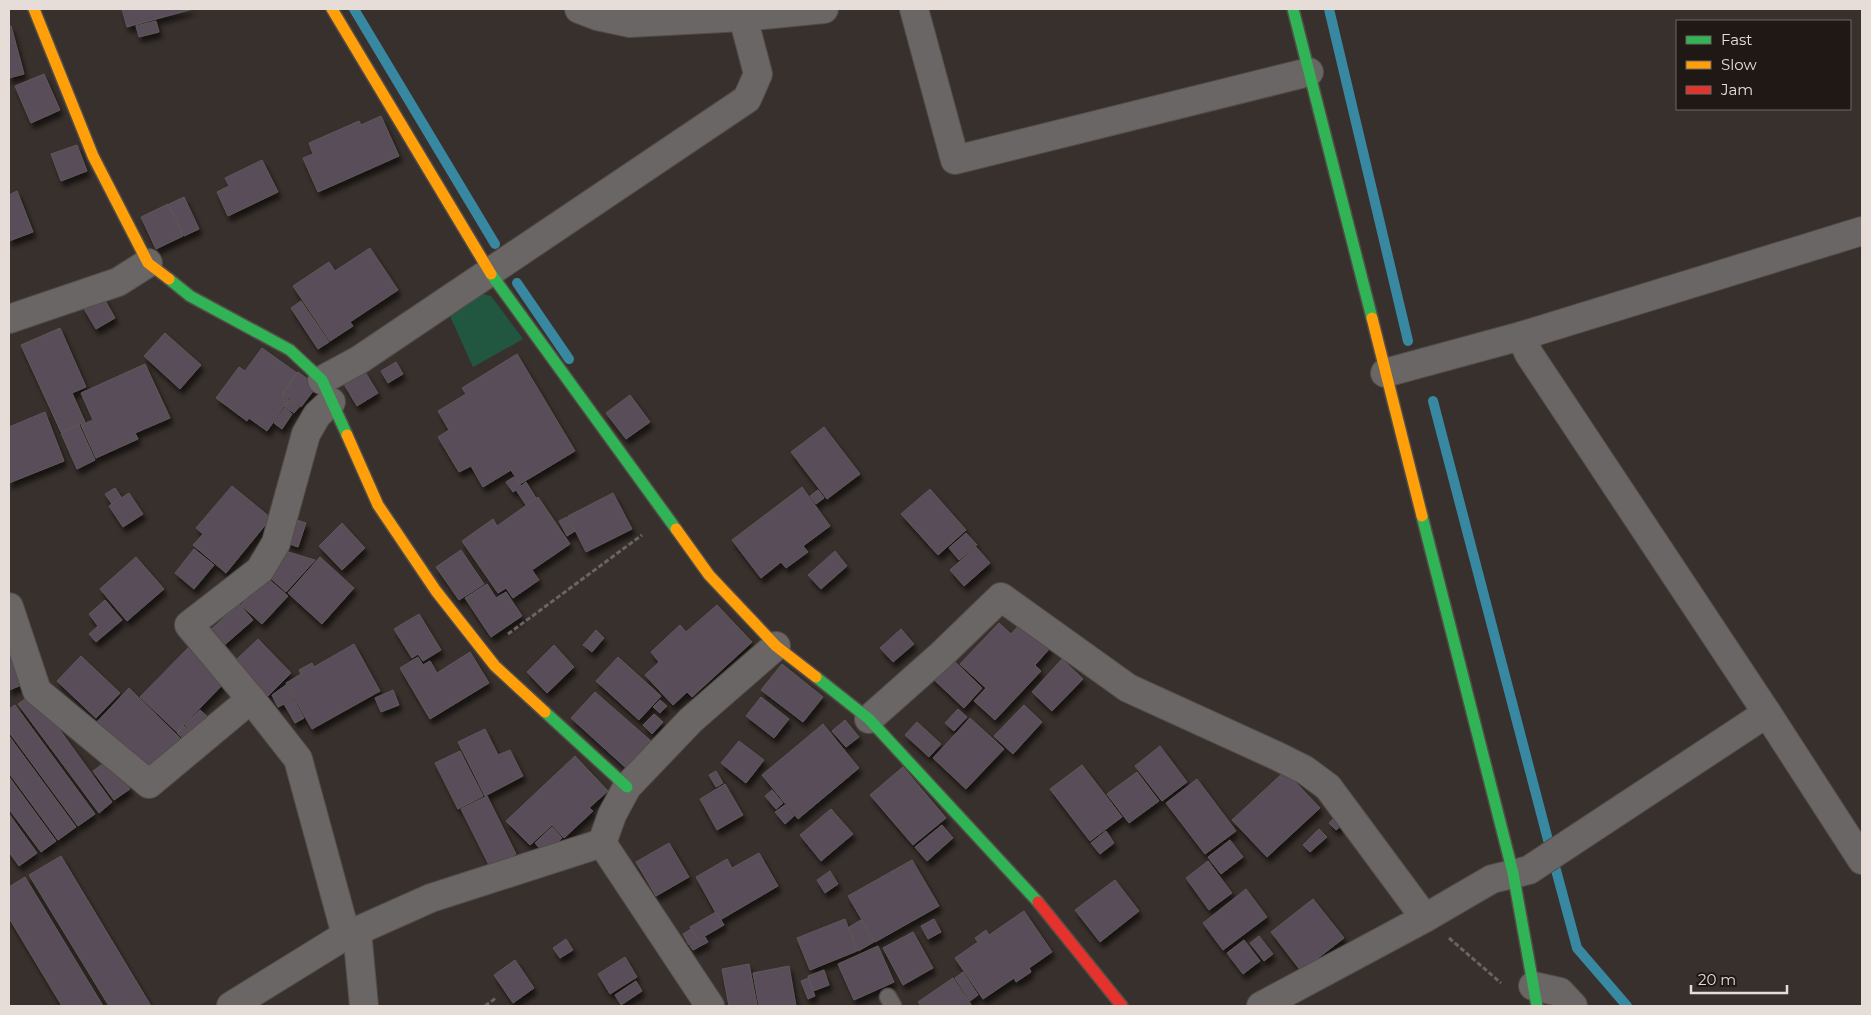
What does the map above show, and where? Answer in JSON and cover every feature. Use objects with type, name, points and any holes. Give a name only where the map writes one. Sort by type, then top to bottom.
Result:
[{"type":"street","points":[[34,9],[93,156],[148,263],[190,296],[290,350],[327,391],[378,505],[436,591],[495,666],[627,787]]},
{"type":"street","points":[[332,9],[490,272],[709,575],[776,646],[869,718],[1029,891],[1122,1006]]},
{"type":"street","points":[[579,9],[597,16],[630,23],[743,17],[824,9]]},
{"type":"street","points":[[914,9],[955,160],[1309,72]]},
{"type":"street","points":[[1293,9],[1513,874],[1535,996],[1560,992],[1574,1006]]},
{"type":"street","points":[[364,1006],[351,933],[298,759],[252,699],[189,625],[260,570],[276,543],[306,434],[318,415],[327,391],[359,360],[747,99],[758,74],[743,17]]},
{"type":"street","points":[[1385,373],[1521,336],[1862,231]]},
{"type":"street","points":[[9,319],[118,282],[148,263]]},
{"type":"street","points":[[1521,336],[1529,354],[1862,860]]},
{"type":"street","points":[[869,718],[940,656],[1001,596],[1128,688],[1277,756],[1305,770],[1328,787],[1426,918]]},
{"type":"street","points":[[9,607],[37,690],[149,784],[252,699]]},
{"type":"street","points":[[602,843],[612,814],[627,787],[691,720],[776,646]]},
{"type":"street","points":[[1261,1006],[1294,999],[1492,879],[1529,870],[1767,713]]},
{"type":"street","points":[[232,1006],[351,933],[432,898],[602,843]]},
{"type":"street","points":[[602,843],[710,1006]]},
{"type":"path","points":[[484,652],[666,516]]},
{"type":"path","points":[[1426,918],[1506,987]]},
{"type":"path","points":[[485,1006],[496,998]]},
{"type":"green space","points":[[482,294],[491,296],[523,339],[473,367],[450,316]]},
{"type":"building","points":[[122,9],[193,9],[127,27]]},
{"type":"building","points":[[156,21],[159,32],[139,37],[136,26]]},
{"type":"building","points":[[11,26],[24,74],[9,78],[9,27]]},
{"type":"building","points":[[44,74],[60,110],[31,123],[15,86]]},
{"type":"building","points":[[381,116],[399,156],[318,192],[303,158],[313,154],[309,143],[359,121],[361,125]]},
{"type":"building","points":[[77,145],[87,171],[61,181],[51,154]]},
{"type":"building","points":[[262,160],[278,192],[228,216],[217,192],[229,186],[225,178]]},
{"type":"building","points":[[17,191],[33,232],[9,241],[9,195]]},
{"type":"building","points":[[184,197],[199,229],[184,236],[169,204]]},
{"type":"building","points":[[168,204],[183,236],[156,249],[141,217]]},
{"type":"building","points":[[370,248],[398,290],[350,322],[353,326],[330,341],[293,286],[329,262],[335,271]]},
{"type":"building","points":[[102,295],[115,318],[96,329],[83,307]]},
{"type":"building","points":[[301,301],[329,342],[318,349],[291,308]]},
{"type":"building","points":[[60,328],[86,387],[72,393],[85,422],[61,432],[21,345]]},
{"type":"building","points":[[165,333],[201,365],[180,389],[144,356]]},
{"type":"building","points":[[262,348],[297,373],[282,394],[289,400],[267,431],[249,418],[247,421],[216,398],[239,367],[245,371]]},
{"type":"building","points":[[517,354],[575,451],[520,484],[511,470],[483,487],[471,466],[459,472],[438,437],[449,430],[438,411],[466,394],[462,388]]},
{"type":"building","points":[[396,362],[403,374],[388,383],[381,371]]},
{"type":"building","points":[[145,364],[170,418],[135,433],[138,439],[96,458],[81,425],[93,420],[81,393]]},
{"type":"building","points":[[298,372],[317,386],[301,407],[283,394]]},
{"type":"building","points":[[365,372],[378,393],[357,406],[344,384]]},
{"type":"building","points":[[630,395],[650,422],[626,439],[606,413]]},
{"type":"building","points":[[290,400],[299,407],[294,413],[285,407]]},
{"type":"building","points":[[285,408],[292,414],[282,429],[274,423]]},
{"type":"building","points":[[45,412],[64,461],[9,483],[9,427]]},
{"type":"building","points":[[79,425],[95,460],[77,469],[61,433]]},
{"type":"building","points":[[824,427],[860,474],[827,499],[791,452]]},
{"type":"building","points":[[514,477],[521,486],[526,482],[536,498],[526,505],[516,490],[513,492],[506,482]]},
{"type":"building","points":[[232,486],[271,518],[226,573],[193,545],[203,534],[196,528]]},
{"type":"building","points":[[802,487],[830,526],[803,546],[808,552],[786,568],[781,562],[761,578],[732,540]]},
{"type":"building","points":[[115,488],[121,497],[112,504],[105,494]]},
{"type":"building","points":[[930,489],[966,530],[938,555],[901,514]]},
{"type":"building","points":[[818,490],[824,498],[816,504],[810,496]]},
{"type":"building","points":[[129,493],[143,514],[123,527],[109,506]]},
{"type":"building","points":[[613,493],[632,529],[586,552],[568,516]]},
{"type":"building","points":[[538,497],[570,544],[532,570],[539,580],[513,598],[506,588],[498,593],[462,541],[493,519],[497,526]]},
{"type":"building","points":[[567,517],[575,531],[567,536],[559,521]]},
{"type":"building","points":[[291,518],[306,523],[298,547],[284,542]]},
{"type":"building","points":[[342,523],[365,548],[342,570],[319,546]]},
{"type":"building","points":[[966,533],[977,545],[959,560],[949,548]]},
{"type":"building","points":[[976,547],[990,563],[964,586],[950,570]]},
{"type":"building","points":[[194,549],[214,565],[194,589],[175,573]]},
{"type":"building","points":[[461,550],[484,584],[459,600],[436,567]]},
{"type":"building","points":[[835,551],[847,566],[821,589],[808,575]]},
{"type":"building","points":[[288,552],[315,560],[286,592],[267,575]]},
{"type":"building","points":[[136,557],[164,589],[127,621],[100,589]]},
{"type":"building","points":[[320,557],[354,588],[322,624],[288,593]]},
{"type":"building","points":[[266,577],[288,596],[262,624],[241,605]]},
{"type":"building","points":[[487,584],[496,598],[506,592],[522,616],[491,637],[465,598]]},
{"type":"building","points":[[105,600],[122,620],[96,642],[89,634],[98,626],[89,614]]},
{"type":"building","points":[[239,604],[253,620],[221,648],[207,633]]},
{"type":"building","points":[[717,605],[752,642],[692,697],[687,692],[673,705],[645,675],[659,662],[651,652],[680,625],[686,632]]},
{"type":"building","points":[[419,614],[441,650],[423,661],[418,654],[412,658],[394,629]]},
{"type":"building","points":[[1022,622],[1050,648],[1035,665],[1041,671],[995,720],[974,701],[986,688],[960,664],[999,623],[1011,634]]},
{"type":"building","points":[[901,629],[914,644],[893,662],[880,648]]},
{"type":"building","points":[[596,630],[604,638],[592,652],[583,645]]},
{"type":"building","points":[[9,635],[27,683],[9,690]]},
{"type":"building","points":[[258,639],[291,673],[268,696],[234,662]]},
{"type":"building","points":[[354,644],[380,691],[312,729],[286,683],[301,674],[299,670],[312,663],[314,667]]},
{"type":"building","points":[[554,645],[574,667],[547,693],[527,672]]},
{"type":"building","points":[[190,646],[227,680],[177,732],[140,697]]},
{"type":"building","points":[[470,652],[489,683],[430,719],[400,668],[418,657],[423,665],[430,661],[437,673]]},
{"type":"building","points":[[81,656],[120,693],[96,718],[57,681]]},
{"type":"building","points":[[949,656],[982,688],[964,708],[930,676]]},
{"type":"building","points":[[618,657],[661,696],[639,720],[596,681]]},
{"type":"building","points":[[1062,659],[1083,679],[1052,711],[1032,692]]},
{"type":"building","points":[[782,664],[823,697],[803,722],[761,690]]},
{"type":"building","points":[[286,685],[304,718],[295,723],[284,704],[278,707],[272,695]]},
{"type":"building","points":[[129,688],[182,740],[152,771],[127,747],[123,751],[95,724]]},
{"type":"building","points":[[393,690],[399,705],[381,712],[375,698]]},
{"type":"building","points":[[595,692],[651,741],[626,768],[571,718]]},
{"type":"building","points":[[33,693],[112,802],[99,813],[18,704]]},
{"type":"building","points":[[761,697],[789,719],[774,738],[746,716]]},
{"type":"building","points":[[660,700],[667,706],[660,713],[653,707]]},
{"type":"building","points":[[15,705],[95,814],[78,826],[9,732],[9,709]]},
{"type":"building","points":[[1024,705],[1042,722],[1013,754],[994,736]]},
{"type":"building","points":[[958,709],[967,717],[954,731],[945,723]]},
{"type":"building","points":[[200,710],[211,720],[195,736],[185,725]]},
{"type":"building","points":[[654,714],[663,722],[652,734],[643,725]]},
{"type":"building","points":[[970,718],[1004,749],[966,789],[933,758]]},
{"type":"building","points":[[845,720],[859,737],[846,747],[832,731]]},
{"type":"building","points":[[917,722],[941,744],[929,757],[905,735]]},
{"type":"building","points":[[823,724],[859,768],[798,819],[762,775]]},
{"type":"building","points":[[184,726],[193,734],[186,741],[177,733]]},
{"type":"building","points":[[485,729],[498,755],[510,750],[523,776],[485,796],[458,742]]},
{"type":"building","points":[[9,736],[76,827],[58,840],[9,773]]},
{"type":"building","points":[[739,741],[764,760],[746,783],[721,763]]},
{"type":"building","points":[[1160,746],[1187,782],[1162,801],[1135,766]]},
{"type":"building","points":[[460,751],[483,796],[458,809],[435,763]]},
{"type":"building","points":[[575,756],[608,791],[589,808],[593,811],[564,838],[552,825],[530,845],[506,821]]},
{"type":"building","points":[[108,760],[130,789],[114,800],[93,771]]},
{"type":"building","points":[[1082,765],[1122,817],[1090,841],[1050,789]]},
{"type":"building","points":[[903,767],[946,818],[913,845],[870,795]]},
{"type":"building","points":[[716,771],[723,783],[716,787],[709,775]]},
{"type":"building","points":[[1285,771],[1320,808],[1267,857],[1232,820]]},
{"type":"building","points":[[1137,772],[1159,801],[1129,823],[1107,794]]},
{"type":"building","points":[[9,777],[56,841],[41,852],[9,809]]},
{"type":"building","points":[[1197,779],[1236,831],[1205,854],[1166,803]]},
{"type":"building","points":[[725,784],[743,815],[717,830],[700,799]]},
{"type":"building","points":[[772,790],[783,803],[776,809],[765,796]]},
{"type":"building","points":[[487,796],[516,854],[490,867],[461,809]]},
{"type":"building","points":[[785,805],[794,816],[785,824],[775,812]]},
{"type":"building","points":[[831,809],[853,834],[821,861],[800,835]]},
{"type":"building","points":[[1339,813],[1346,822],[1336,830],[1329,823]]},
{"type":"building","points":[[9,814],[37,853],[19,866],[9,852]]},
{"type":"building","points":[[942,825],[953,838],[927,861],[915,847]]},
{"type":"building","points":[[552,827],[562,838],[545,854],[535,843]]},
{"type":"building","points":[[1319,829],[1327,837],[1310,852],[1303,845]]},
{"type":"building","points":[[1106,831],[1114,843],[1100,854],[1091,843]]},
{"type":"building","points":[[1230,840],[1243,857],[1221,874],[1208,857]]},
{"type":"building","points":[[669,843],[689,877],[656,896],[636,862]]},
{"type":"building","points":[[759,853],[778,886],[720,920],[696,877],[727,859],[732,868]]},
{"type":"building","points":[[61,856],[151,1006],[109,1006],[29,875]]},
{"type":"building","points":[[912,860],[939,906],[875,942],[848,896]]},
{"type":"building","points":[[1208,861],[1232,893],[1209,910],[1186,878]]},
{"type":"building","points":[[830,871],[838,884],[825,893],[817,880]]},
{"type":"building","points":[[25,877],[103,1006],[62,1006],[9,918],[9,887]]},
{"type":"building","points":[[1115,880],[1139,911],[1100,942],[1075,910]]},
{"type":"building","points":[[1246,889],[1267,917],[1223,950],[1203,923]]},
{"type":"building","points":[[1313,899],[1344,938],[1301,971],[1271,932]]},
{"type":"building","points":[[1024,911],[1052,952],[1029,968],[1031,972],[1016,982],[1014,978],[983,999],[955,958],[978,942],[975,938],[986,930],[989,935]]},
{"type":"building","points":[[716,912],[724,925],[698,940],[690,927]]},
{"type":"building","points":[[845,919],[857,951],[810,970],[797,938]]},
{"type":"building","points":[[934,919],[941,932],[928,939],[921,926]]},
{"type":"building","points":[[861,920],[874,942],[858,951],[849,927]]},
{"type":"building","points":[[691,929],[698,940],[689,945],[683,934]]},
{"type":"building","points":[[913,932],[933,968],[903,985],[883,948]]},
{"type":"building","points":[[1259,936],[1273,954],[1264,961],[1250,943]]},
{"type":"building","points":[[705,937],[708,942],[693,950],[690,946]]},
{"type":"building","points":[[566,939],[573,950],[560,958],[553,948]]},
{"type":"building","points":[[1244,940],[1260,961],[1243,974],[1227,953]]},
{"type":"building","points":[[878,946],[894,982],[854,1000],[838,964]]},
{"type":"building","points":[[625,957],[637,977],[610,994],[598,974]]},
{"type":"building","points":[[515,960],[534,988],[513,1003],[494,975]]},
{"type":"building","points":[[749,964],[757,1005],[729,1006],[722,969]]},
{"type":"building","points":[[789,966],[796,1006],[759,1006],[753,973]]},
{"type":"building","points":[[824,970],[829,985],[813,991],[808,976]]},
{"type":"building","points":[[963,972],[978,995],[970,1001],[955,978]]},
{"type":"building","points":[[808,978],[815,996],[808,999],[801,981]]},
{"type":"building","points":[[953,978],[972,1006],[921,1006],[918,1002]]},
{"type":"building","points":[[636,981],[642,991],[621,1005],[615,995]]},
{"type":"waterway","points":[[354,9],[495,244]]},
{"type":"waterway","points":[[1329,9],[1408,341]]},
{"type":"waterway","points":[[517,283],[569,359]]},
{"type":"waterway","points":[[1433,401],[1548,840]]},
{"type":"waterway","points":[[1556,870],[1577,948],[1627,1006]]},
{"type":"traffic: fast","points":[[1293,9],[1372,318]]},
{"type":"traffic: fast","points":[[491,274],[676,529]]},
{"type":"traffic: fast","points":[[169,279],[190,296],[290,350],[322,380],[347,435]]},
{"type":"traffic: fast","points":[[1422,516],[1513,873],[1537,1006]]},
{"type":"traffic: fast","points":[[816,677],[869,719],[1038,902]]},
{"type":"traffic: fast","points":[[545,712],[627,787]]},
{"type":"traffic: slow","points":[[34,9],[93,156],[148,263],[169,279]]},
{"type":"traffic: slow","points":[[332,9],[491,274]]},
{"type":"traffic: slow","points":[[1372,318],[1422,516]]},
{"type":"traffic: slow","points":[[347,435],[378,505],[436,591],[495,666],[545,712]]},
{"type":"traffic: slow","points":[[676,529],[709,575],[776,646],[816,677]]},
{"type":"traffic: jam","points":[[1038,902],[1122,1006]]}]
